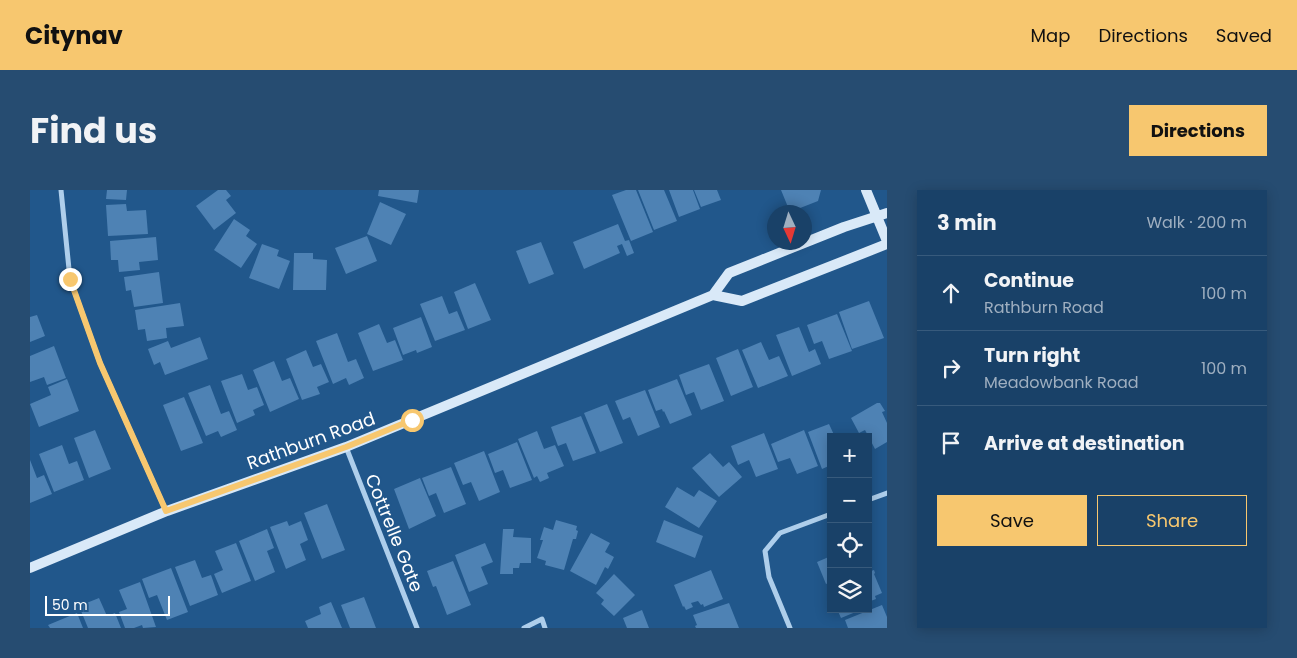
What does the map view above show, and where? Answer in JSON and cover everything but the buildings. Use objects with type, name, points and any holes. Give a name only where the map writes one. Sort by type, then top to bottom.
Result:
[{"type":"street","points":[[61,190],[70,279],[100,363],[166,511]]},
{"type":"street","points":[[866,190],[876,216],[887,242],[742,301],[713,295],[729,272],[844,227],[876,216],[887,213]]},
{"type":"street","name":"Rathburn Road","points":[[30,568],[166,511],[346,447],[713,295]]},
{"type":"street","name":"Cottrelle Gate","points":[[346,447],[417,628]]},
{"type":"street","points":[[872,499],[887,493]]},
{"type":"street","points":[[790,628],[769,577],[765,551],[780,533],[827,515]]},
{"type":"street","points":[[524,628],[542,619],[545,628]]},
{"type":"route","points":[[70,279],[100,363],[166,511],[346,447],[412,420]]}]
